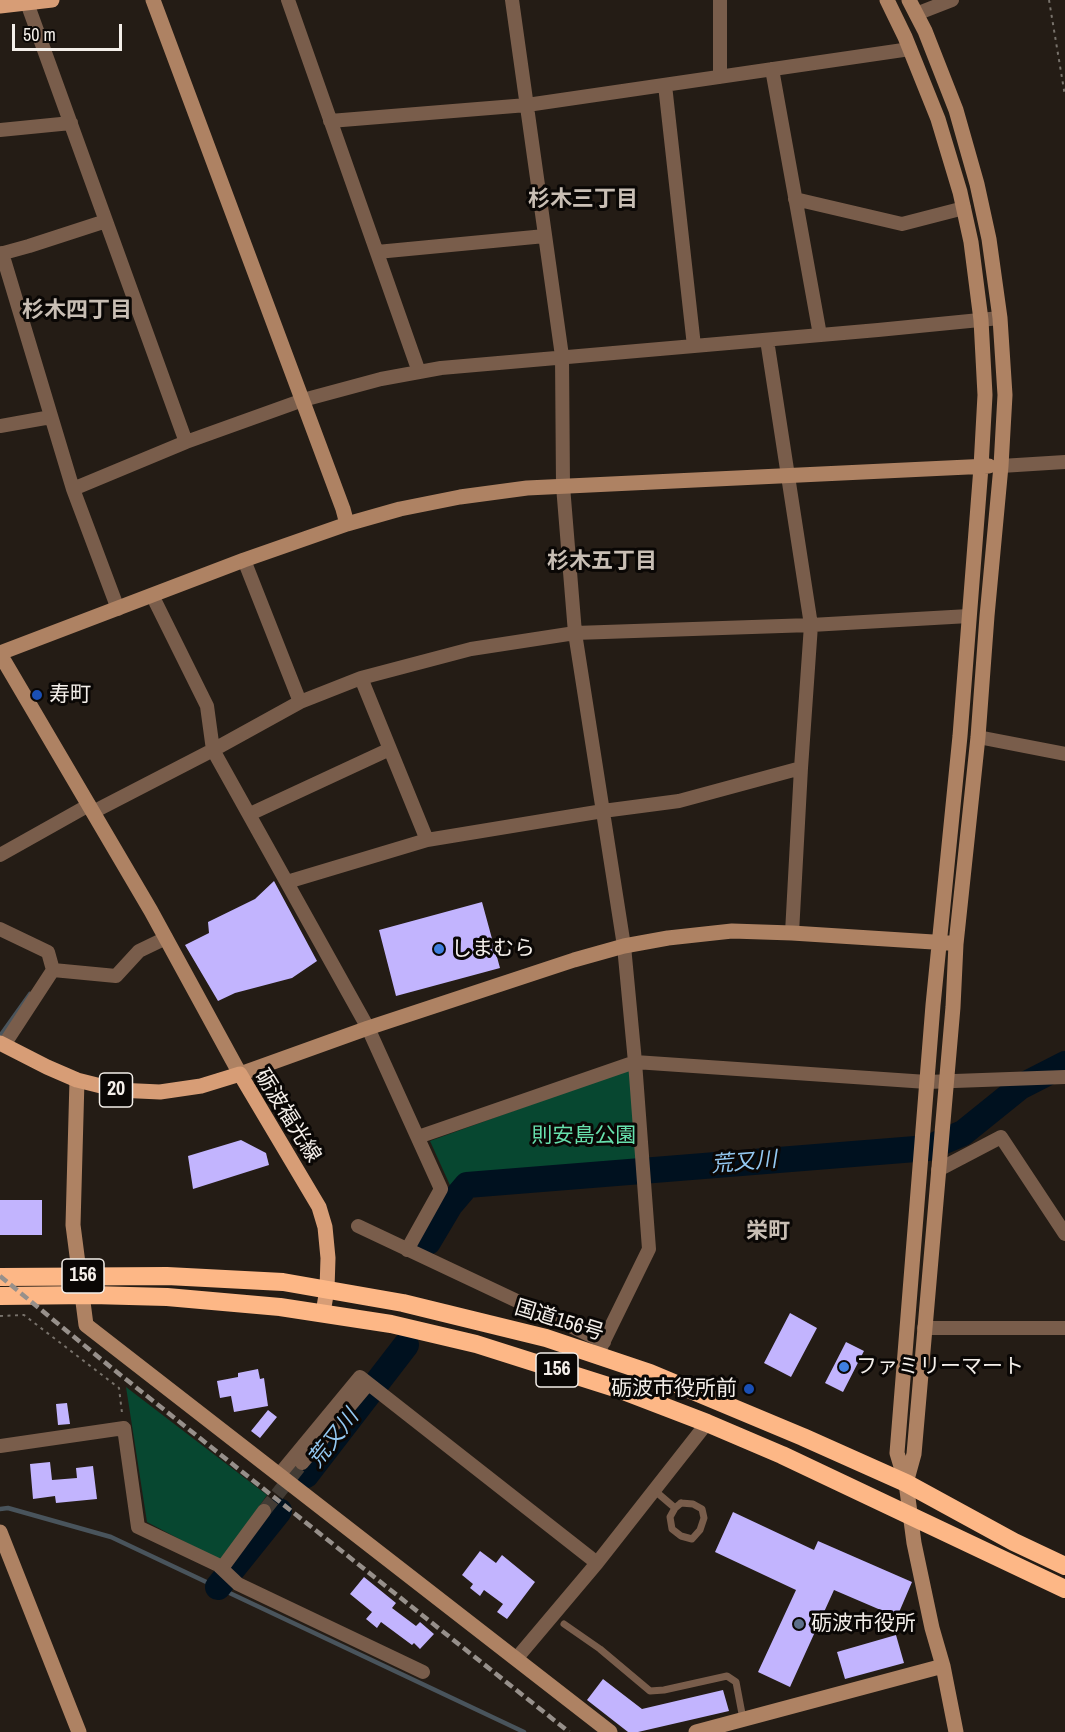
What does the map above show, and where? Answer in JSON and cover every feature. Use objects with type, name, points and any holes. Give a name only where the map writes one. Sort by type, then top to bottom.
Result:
[{"type":"highway","name":"国道156号","points":[[0,1277],[166,1276],[283,1282],[403,1303],[601,1349],[650,1373],[742,1410],[906,1483],[1014,1542],[1065,1566]]},
{"type":"highway","name":"156","points":[[0,1296],[167,1297],[280,1307],[391,1324],[476,1344],[621,1390],[707,1423],[782,1455],[1065,1589]]},
{"type":"main road","points":[[0,6],[27,1],[52,0]]},
{"type":"main road","name":"砺波福光線","points":[[2,1044],[77,1080],[117,1090],[160,1092],[201,1086],[240,1074],[319,1207],[326,1227],[327,1289],[323,1313]]},
{"type":"street","points":[[153,0],[303,400],[343,509],[346,524]]},
{"type":"street","points":[[288,0],[419,372]]},
{"type":"street","points":[[358,1226],[601,1349],[649,1249],[624,946],[575,633],[562,486],[562,356],[512,0]]},
{"type":"street","points":[[720,0],[720,77]]},
{"type":"street","points":[[887,0],[910,49],[938,119],[964,208],[971,242],[981,320],[985,395],[960,736],[939,943],[897,1453],[906,1483],[914,1543],[956,1732]]},
{"type":"street","points":[[906,1483],[914,1454],[956,944],[978,737],[1005,395],[1000,318],[989,239],[977,184],[956,110],[909,0]]},
{"type":"street","points":[[916,14],[952,0]]},
{"type":"street","points":[[27,1],[186,442]]},
{"type":"street","points":[[330,121],[527,105],[910,49]]},
{"type":"street","points":[[772,69],[820,335]]},
{"type":"street","points":[[665,85],[694,346]]},
{"type":"street","points":[[0,130],[71,123]]},
{"type":"street","points":[[795,199],[902,224],[964,208]]},
{"type":"street","points":[[106,221],[1,254],[73,489],[118,609]]},
{"type":"street","points":[[377,252],[545,236]]},
{"type":"street","points":[[73,489],[186,442],[303,400],[419,372],[562,356],[1000,318]]},
{"type":"street","points":[[766,340],[811,625],[792,933]]},
{"type":"street","points":[[0,426],[51,417]]},
{"type":"street","points":[[956,944],[732,931],[668,938],[624,946],[574,960],[368,1028],[240,1074],[166,938],[0,653],[244,560],[346,524],[400,509],[460,497],[527,488],[1065,462]]},
{"type":"street","points":[[244,560],[300,702]]},
{"type":"street","points":[[152,595],[207,706],[213,750],[368,1028],[441,1189],[406,1250]]},
{"type":"street","points":[[0,855],[91,808],[213,750],[300,702],[361,678],[471,649],[575,633],[811,625],[969,616]]},
{"type":"street","points":[[361,678],[427,840]]},
{"type":"street","points":[[978,737],[1065,754]]},
{"type":"street","points":[[249,814],[390,749]]},
{"type":"street","points":[[287,882],[427,840],[679,801],[801,768]]},
{"type":"street","points":[[0,929],[48,952],[53,970]]},
{"type":"street","points":[[53,970],[116,976],[139,951],[166,938]]},
{"type":"street","points":[[2,1044],[53,970]]},
{"type":"street","points":[[418,1137],[635,1062],[927,1082],[1065,1077]]},
{"type":"street","points":[[77,1080],[73,1226],[86,1325],[610,1732]]},
{"type":"street","points":[[938,1170],[1001,1137],[1065,1234]]},
{"type":"street","points":[[924,1328],[1065,1328]]},
{"type":"street","points":[[279,1475],[360,1377],[597,1563]]},
{"type":"street","points":[[302,1464],[368,1384]]},
{"type":"street","points":[[516,1659],[597,1563],[707,1423]]},
{"type":"street","points":[[0,1446],[124,1428],[138,1527],[218,1565],[238,1584],[423,1672]]},
{"type":"street","points":[[222,1568],[264,1511]]},
{"type":"street","points":[[0,1532],[79,1732]]},
{"type":"street","points":[[696,1732],[744,1726],[943,1666]]},
{"type":"lane","points":[[654,1490],[675,1508]]},
{"type":"lane","points":[[681,1503],[693,1504],[702,1509],[704,1518],[700,1530],[692,1539],[681,1536],[672,1528],[670,1517],[675,1508],[681,1503]]},
{"type":"lane","points":[[564,1624],[600,1649],[650,1691],[727,1676],[736,1682],[744,1726]]},
{"type":"path","points":[[1049,0],[1065,96]]},
{"type":"path","points":[[0,1316],[24,1315],[119,1388],[124,1428]]},
{"type":"green space","name":"則安島公園","points":[[632,1068],[639,1180],[478,1193],[458,1203],[430,1141]]},
{"type":"green space","points":[[126,1387],[267,1495],[221,1561],[147,1522]]},
{"type":"building","points":[[274,881],[317,961],[292,978],[235,993],[218,1001],[185,945],[209,933],[208,922],[255,899]]},
{"type":"building","name":"しまむら","points":[[482,902],[500,968],[396,996],[379,930]]},
{"type":"building","points":[[241,1140],[266,1153],[269,1165],[193,1189],[188,1156]]},
{"type":"building","points":[[0,1200],[42,1200],[42,1235],[0,1235]]},
{"type":"building","points":[[790,1313],[817,1328],[791,1377],[764,1363]]},
{"type":"building","name":"ファミリーマート","points":[[846,1342],[864,1351],[843,1392],[825,1383]]},
{"type":"building","points":[[258,1369],[260,1379],[264,1378],[268,1406],[234,1412],[231,1396],[220,1398],[217,1381],[238,1377],[238,1373]]},
{"type":"building","points":[[67,1403],[70,1424],[58,1425],[56,1404]]},
{"type":"building","points":[[268,1410],[277,1417],[260,1438],[251,1431]]},
{"type":"building","points":[[50,1462],[52,1480],[77,1478],[76,1468],[93,1466],[97,1499],[56,1503],[55,1496],[33,1499],[30,1464]]},
{"type":"building","points":[[733,1512],[814,1550],[818,1541],[912,1582],[897,1617],[834,1590],[790,1687],[758,1672],[796,1590],[715,1552]]},
{"type":"building","points":[[480,1551],[496,1563],[502,1555],[535,1582],[507,1619],[497,1612],[503,1604],[484,1590],[480,1596],[470,1588],[473,1584],[462,1575]]},
{"type":"building","points":[[364,1577],[396,1603],[392,1608],[416,1626],[420,1622],[434,1634],[420,1649],[381,1622],[377,1628],[366,1619],[372,1612],[350,1594]]},
{"type":"building","points":[[896,1635],[904,1663],[845,1679],[837,1652]]},
{"type":"building","points":[[603,1679],[642,1709],[723,1690],[729,1711],[638,1732],[628,1732],[587,1700]]},
{"type":"waterway","points":[[0,1036],[30,994]]},
{"type":"waterway","name":"荒又川","points":[[428,1242],[450,1205],[467,1185],[928,1148],[963,1133],[1020,1087],[1065,1064]]},
{"type":"waterway","name":"荒又川","points":[[306,1475],[406,1345]]},
{"type":"waterway","points":[[0,1509],[8,1508],[111,1537],[524,1732]]},
{"type":"waterway","name":"荒又川","points":[[218,1587],[279,1511]]},
{"type":"tunnel","points":[[264,1511],[302,1463]]},
{"type":"railway","points":[[0,1276],[113,1369],[569,1732]]},
{"type":"place","name":"寿町","points":[[37,695]]},
{"type":"place","name":"しまむら","points":[[439,949]]},
{"type":"place","name":"ファミリーマート","points":[[844,1367]]},
{"type":"place","name":"砺波市役所前","points":[[749,1389]]},
{"type":"place","name":"砺波市役所","points":[[799,1624]]},
{"type":"district","name":"杉木三丁目","points":[[583,200]]},
{"type":"district","name":"杉木四丁目","points":[[77,311]]},
{"type":"district","name":"杉木五丁目","points":[[602,562]]},
{"type":"district","name":"栄町","points":[[768,1232]]}]
